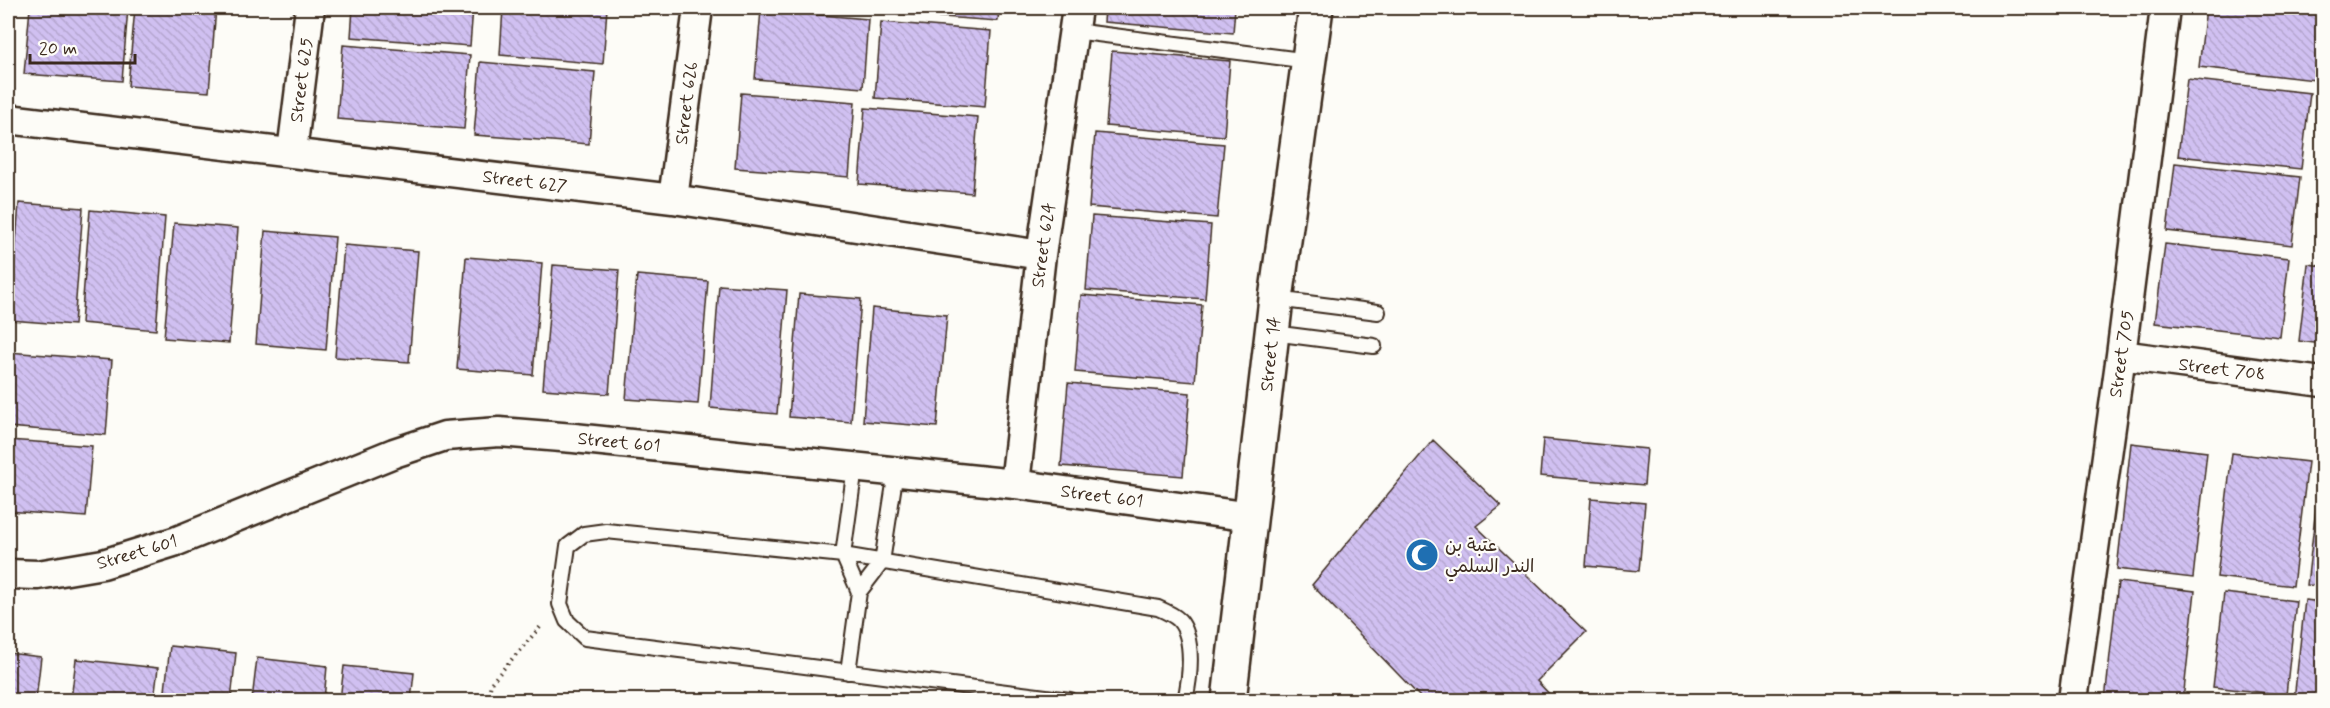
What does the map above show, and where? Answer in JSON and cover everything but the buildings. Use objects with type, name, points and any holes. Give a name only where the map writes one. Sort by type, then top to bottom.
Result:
[{"type":"street","name":"Street 625","points":[[292,152],[310,8]]},
{"type":"street","name":"Street 626","points":[[673,199],[698,8]]},
{"type":"street","name":"Street 14","points":[[1229,700],[1276,299],[1316,8]]},
{"type":"street","name":"Street 705","points":[[2073,700],[2121,356],[2165,8]]},
{"type":"street","name":"Street 624","points":[[1015,484],[1041,255],[1076,19]]},
{"type":"street","name":"Street 627","points":[[8,119],[673,199],[1041,255]]},
{"type":"street","name":"Street 708","points":[[2121,356],[2322,382]]},
{"type":"street","name":"Street 601","points":[[8,574],[38,575],[103,564],[177,541],[394,453],[446,436],[509,433],[1015,484],[1251,518]]},
{"type":"lane","points":[[1076,19],[1309,60]]},
{"type":"lane","points":[[1276,299],[1378,312]]},
{"type":"lane","points":[[1273,333],[1374,346]]},
{"type":"lane","points":[[855,467],[843,555],[859,592]]},
{"type":"lane","points":[[848,672],[859,592],[882,562],[896,471]]},
{"type":"lane","points":[[1071,700],[585,638],[567,621],[560,604],[568,546],[584,534],[606,531],[843,555],[1158,608],[1178,619],[1188,635],[1189,682],[1185,700]]},
{"type":"path","points":[[488,700],[491,683],[560,604]]},
{"type":"place","name":"عتبة بن الندر السلمي","points":[[1422,555]]}]
